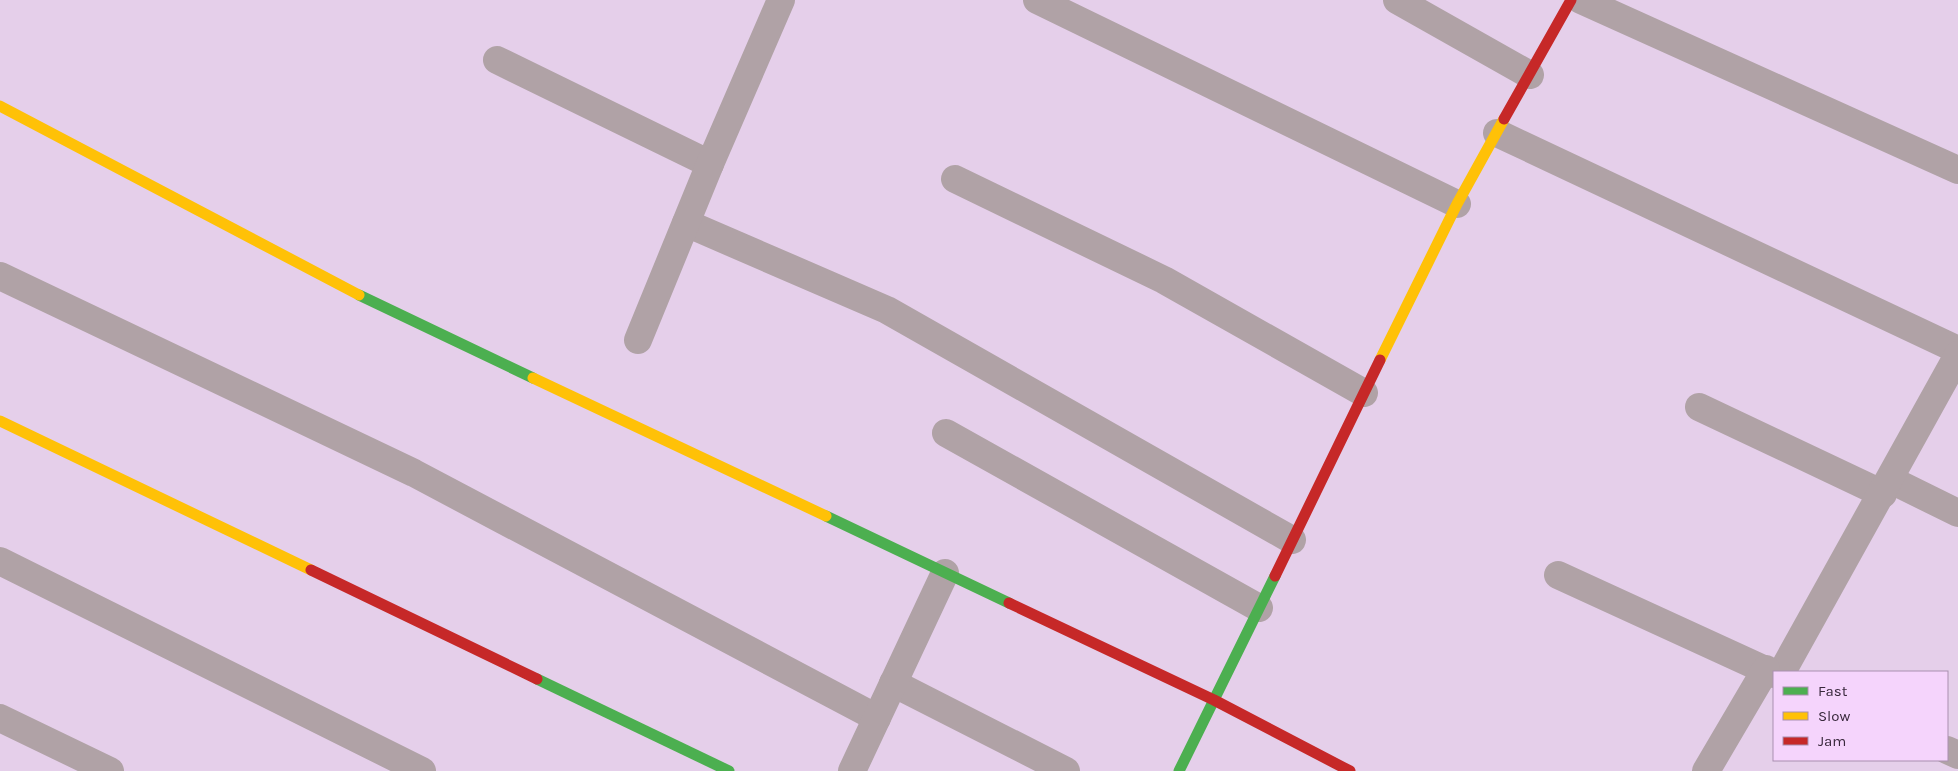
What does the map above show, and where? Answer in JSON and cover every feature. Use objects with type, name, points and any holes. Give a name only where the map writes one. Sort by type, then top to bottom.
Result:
[{"type":"street","points":[[638,340],[710,164],[782,0]]},
{"type":"street","points":[[1037,0],[1457,204]]},
{"type":"street","points":[[1397,0],[1530,74]]},
{"type":"street","points":[[1179,771],[1457,204],[1571,0]]},
{"type":"street","points":[[1582,0],[1958,170]]},
{"type":"street","points":[[497,60],[710,164]]},
{"type":"street","points":[[0,106],[368,300],[1214,700],[1350,771]]},
{"type":"street","points":[[1497,133],[1958,350]]},
{"type":"street","points":[[955,179],[1164,280],[1364,393]]},
{"type":"street","points":[[686,223],[886,310],[1292,540]]},
{"type":"street","points":[[0,276],[414,473],[877,718]]},
{"type":"street","points":[[1775,671],[1887,487],[1958,356]]},
{"type":"street","points":[[1698,407],[1887,487],[1958,513]]},
{"type":"street","points":[[0,421],[728,771]]},
{"type":"street","points":[[946,432],[1259,608]]},
{"type":"street","points":[[0,562],[422,771]]},
{"type":"street","points":[[852,771],[945,573]]},
{"type":"street","points":[[1558,575],[1773,672]]},
{"type":"street","points":[[1706,771],[1773,673]]},
{"type":"street","points":[[893,683],[1066,771]]},
{"type":"street","points":[[0,718],[110,771]]},
{"type":"traffic: fast","points":[[359,295],[533,378]]},
{"type":"traffic: fast","points":[[826,516],[1009,603]]},
{"type":"traffic: fast","points":[[1179,771],[1275,576]]},
{"type":"traffic: fast","points":[[537,679],[729,771]]},
{"type":"traffic: slow","points":[[0,106],[359,295]]},
{"type":"traffic: slow","points":[[1380,360],[1457,204],[1504,119]]},
{"type":"traffic: slow","points":[[533,378],[826,516]]},
{"type":"traffic: slow","points":[[0,421],[311,570]]},
{"type":"traffic: jam","points":[[1504,119],[1571,0]]},
{"type":"traffic: jam","points":[[1275,576],[1380,360]]},
{"type":"traffic: jam","points":[[311,570],[537,679]]},
{"type":"traffic: jam","points":[[1009,603],[1214,700],[1350,771]]}]
